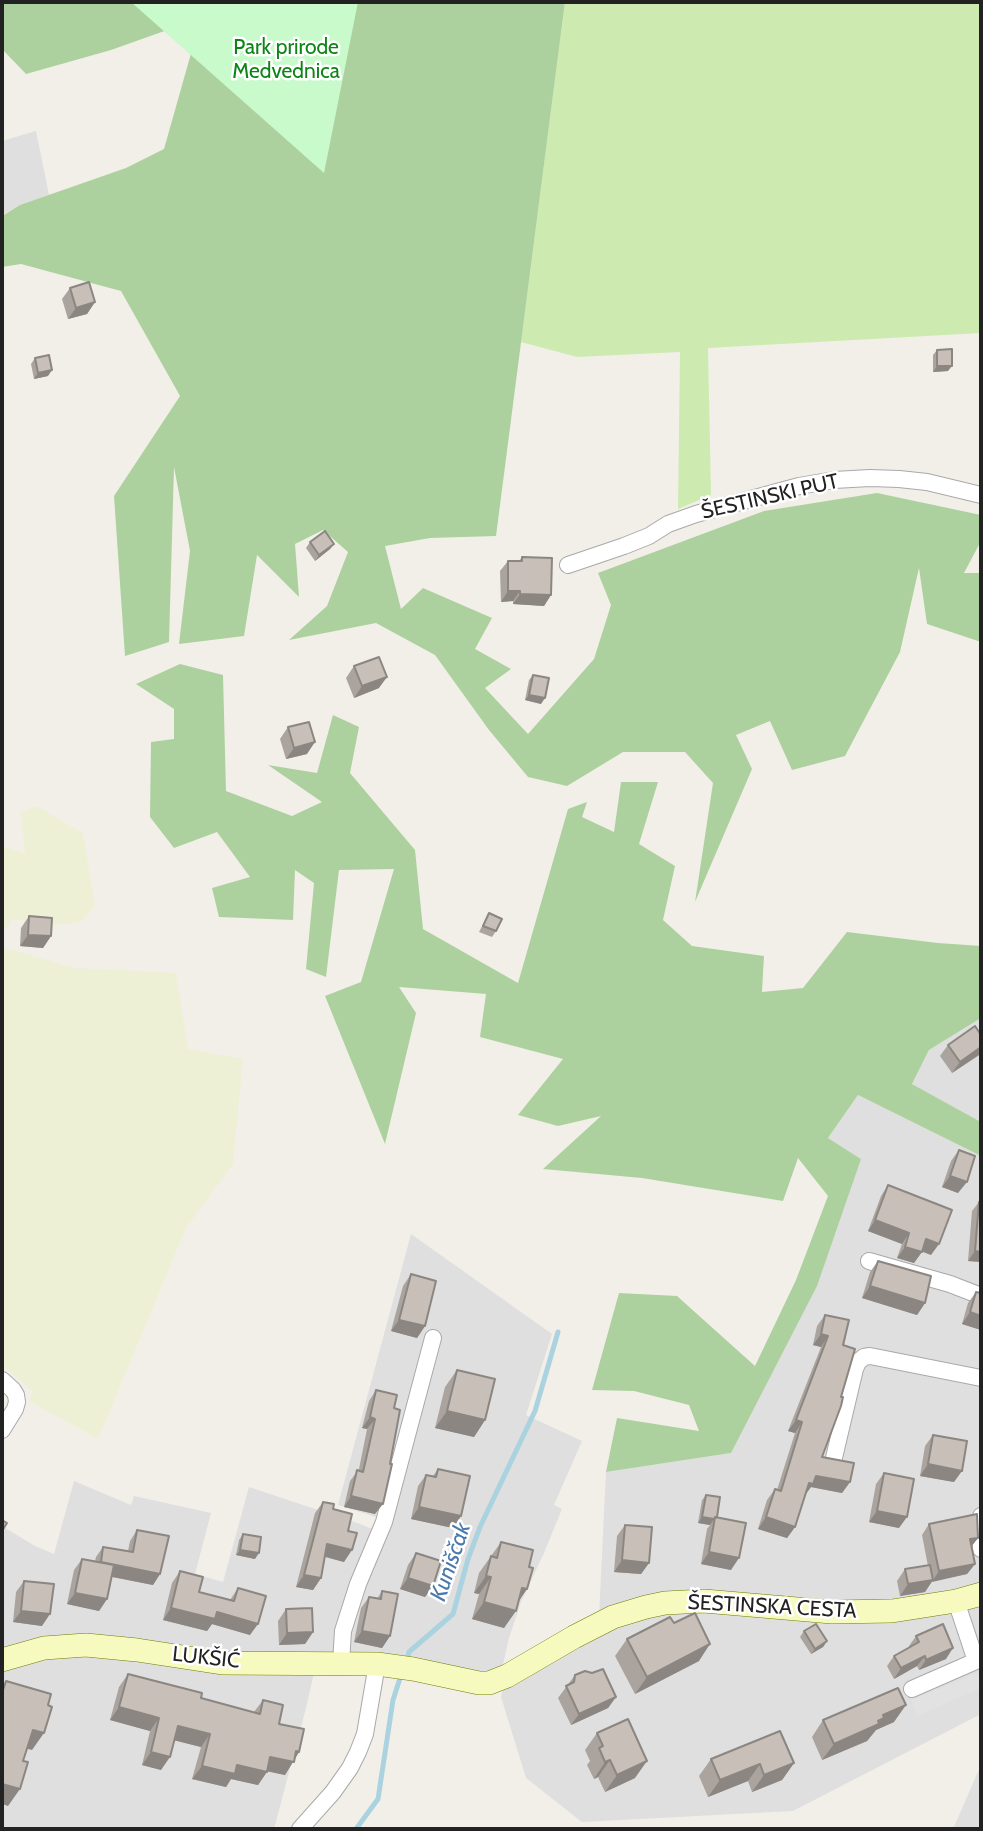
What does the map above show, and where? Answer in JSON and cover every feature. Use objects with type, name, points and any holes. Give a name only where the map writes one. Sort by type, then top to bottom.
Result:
[{"type":"main road","name":"ŠESTINSKA CESTA","points":[[394,1666],[489,1683],[507,1676],[613,1617],[665,1603],[704,1601],[832,1612],[892,1611],[956,1601],[981,1594]]},
{"type":"main road","name":"LUKŠIĆ","points":[[2,1660],[44,1648],[86,1645],[222,1663],[394,1666]]},
{"type":"street","name":"ŠESTINSKI PUT","points":[[568,565],[624,546],[649,536],[668,524],[696,514],[810,484],[870,478],[899,479],[927,482],[981,495]]},
{"type":"street","points":[[869,1261],[950,1284],[981,1296]]},
{"type":"street","points":[[341,1663],[343,1632],[358,1584],[388,1507],[433,1338]]},
{"type":"street","points":[[833,1462],[855,1369],[864,1357],[981,1378]]},
{"type":"street","points":[[2,1380],[16,1395],[17,1402],[2,1430]]},
{"type":"street","points":[[981,1516],[981,1549]]},
{"type":"street","points":[[912,1689],[976,1661],[956,1601]]},
{"type":"street","points":[[300,1829],[350,1768],[394,1666]]},
{"type":"shaded area","points":[[36,131],[49,195],[4,214],[2,141]]},
{"type":"shaded area","points":[[981,1018],[981,1122],[912,1084],[929,1050]]},
{"type":"shaded area","points":[[858,1095],[979,1155],[981,1152],[981,1714],[793,1811],[582,1822],[526,1778],[501,1697],[503,1687],[598,1638],[606,1472],[731,1453],[861,1159],[828,1138]]},
{"type":"shaded area","points":[[411,1234],[552,1334],[526,1415],[582,1441],[554,1505],[562,1509],[521,1602],[502,1669],[466,1673],[318,1655],[274,1829],[2,1829],[2,1526],[54,1554],[74,1481],[131,1505],[134,1496],[211,1513],[195,1574],[223,1582],[249,1487],[384,1534],[388,1521],[338,1505]]},
{"type":"shaded area","points":[[981,1672],[981,1688],[917,1716],[911,1700]]},
{"type":"shaded area","points":[[981,1765],[981,1829],[953,1829]]},
{"type":"green space","points":[[2,2],[565,2],[496,536],[430,538],[385,546],[401,609],[423,588],[492,618],[475,649],[511,669],[485,688],[528,734],[594,659],[611,605],[598,573],[764,511],[877,493],[981,515],[981,541],[964,573],[981,573],[981,642],[927,624],[919,568],[900,652],[845,756],[792,770],[770,721],[736,735],[752,769],[695,902],[713,783],[685,752],[623,752],[567,786],[528,777],[489,730],[435,655],[376,623],[289,640],[327,606],[348,552],[323,530],[295,544],[299,597],[257,555],[244,636],[179,644],[190,551],[174,467],[169,642],[125,656],[114,496],[180,396],[121,291],[21,264],[2,267],[2,216],[20,205],[126,168],[164,149],[201,18],[111,50],[26,74],[2,49]]},
{"type":"green space","name":"Park prirode Medvednica","points":[[131,2],[358,2],[324,173]]},
{"type":"green space","points":[[565,2],[981,2],[981,333],[708,348],[711,495],[678,509],[680,352],[577,357],[521,342]]},
{"type":"green space","points":[[180,664],[223,675],[226,791],[292,816],[322,802],[268,765],[317,773],[333,715],[359,727],[350,773],[415,850],[423,929],[518,983],[568,809],[587,802],[582,817],[614,832],[621,782],[658,782],[639,844],[675,866],[663,920],[692,946],[764,956],[762,992],[803,988],[847,932],[981,946],[981,1018],[929,1050],[912,1084],[981,1122],[981,1152],[979,1155],[858,1095],[828,1138],[861,1159],[817,1286],[731,1453],[606,1472],[617,1418],[699,1431],[689,1405],[634,1391],[592,1390],[619,1293],[677,1296],[755,1366],[796,1280],[828,1196],[798,1158],[783,1201],[642,1178],[543,1169],[601,1116],[558,1126],[518,1115],[563,1059],[480,1037],[486,994],[399,987],[416,1013],[385,1144],[325,996],[361,982],[394,869],[339,870],[326,977],[306,969],[314,883],[295,870],[293,920],[219,917],[212,888],[250,877],[217,832],[174,848],[150,817],[151,742],[174,739],[174,709],[136,684]]},
{"type":"green space","points":[[36,806],[83,833],[95,906],[80,922],[57,925],[13,919],[2,933],[2,846],[25,853],[20,812]]},
{"type":"green space","points":[[2,947],[75,968],[176,973],[188,1049],[243,1059],[233,1164],[186,1228],[98,1439],[29,1401],[33,1391],[2,1366]]},
{"type":"building","points":[[89,282],[95,302],[76,308],[70,288]]},
{"type":"building","points":[[952,349],[952,366],[937,366],[937,350]]},
{"type":"building","points":[[49,355],[52,370],[38,373],[35,358]]},
{"type":"building","points":[[325,531],[334,544],[319,555],[310,542]]},
{"type":"building","points":[[522,557],[552,558],[551,595],[508,591],[508,561],[522,561]]},
{"type":"building","points":[[379,657],[387,677],[362,686],[354,666]]},
{"type":"building","points":[[533,675],[549,678],[545,698],[529,695]]},
{"type":"building","points":[[309,722],[315,742],[294,748],[288,727]]},
{"type":"building","points":[[489,913],[502,919],[496,931],[483,926]]},
{"type":"building","points":[[29,916],[52,918],[51,936],[28,935]]},
{"type":"building","points":[[975,1026],[981,1035],[981,1047],[960,1062],[948,1045]]},
{"type":"building","points":[[959,1150],[975,1156],[967,1182],[950,1176]]},
{"type":"building","points":[[888,1185],[952,1210],[939,1244],[926,1239],[922,1252],[905,1247],[909,1233],[875,1220]]},
{"type":"building","points":[[979,1202],[981,1203],[981,1252],[975,1251]]},
{"type":"building","points":[[878,1261],[931,1276],[925,1303],[870,1286]]},
{"type":"building","points":[[411,1274],[436,1281],[425,1326],[399,1320]]},
{"type":"building","points":[[976,1292],[981,1293],[981,1316],[970,1312]]},
{"type":"building","points":[[825,1315],[849,1320],[843,1345],[855,1349],[841,1397],[841,1406],[822,1457],[854,1463],[850,1482],[816,1476],[813,1484],[809,1483],[795,1527],[766,1517],[775,1489],[781,1491],[802,1422],[796,1420],[828,1336],[821,1334]]},
{"type":"building","points":[[457,1370],[495,1379],[485,1420],[447,1411]]},
{"type":"building","points":[[376,1390],[397,1395],[394,1408],[400,1410],[383,1504],[351,1496],[357,1470],[363,1472],[375,1419],[370,1417]]},
{"type":"building","points":[[933,1435],[967,1441],[962,1471],[928,1464]]},
{"type":"building","points":[[438,1469],[470,1476],[461,1516],[419,1507],[426,1475],[436,1477]]},
{"type":"building","points":[[884,1473],[914,1479],[907,1517],[877,1511]]},
{"type":"building","points":[[706,1495],[720,1497],[717,1517],[714,1519],[702,1517]]},
{"type":"building","points":[[323,1502],[334,1504],[333,1509],[352,1514],[348,1531],[357,1533],[352,1550],[327,1544],[321,1578],[304,1575]]},
{"type":"building","points":[[977,1514],[978,1538],[970,1539],[975,1564],[939,1571],[929,1524]]},
{"type":"building","points":[[715,1517],[746,1523],[739,1558],[709,1552]]},
{"type":"building","points":[[625,1525],[652,1527],[649,1563],[622,1560]]},
{"type":"building","points":[[137,1530],[169,1536],[160,1574],[101,1562],[103,1547],[133,1552]]},
{"type":"building","points":[[243,1534],[261,1537],[259,1553],[240,1550]]},
{"type":"building","points":[[501,1542],[533,1550],[529,1567],[533,1568],[527,1589],[522,1588],[516,1611],[484,1602],[491,1577],[486,1576],[491,1556],[497,1558]]},
{"type":"building","points":[[416,1553],[441,1561],[433,1586],[408,1578]]},
{"type":"building","points":[[82,1559],[114,1565],[107,1599],[75,1593]]},
{"type":"building","points":[[930,1565],[933,1580],[908,1584],[905,1569]]},
{"type":"building","points":[[180,1571],[203,1577],[199,1592],[234,1601],[238,1588],[266,1596],[258,1624],[217,1612],[215,1619],[171,1608]]},
{"type":"building","points":[[24,1581],[54,1584],[50,1614],[21,1611]]},
{"type":"building","points":[[382,1591],[398,1594],[390,1636],[362,1631],[369,1597],[381,1599]]},
{"type":"building","points":[[312,1608],[313,1632],[287,1633],[286,1609]]},
{"type":"building","points":[[695,1613],[710,1644],[647,1677],[627,1639],[670,1617],[674,1623]]},
{"type":"building","points":[[816,1624],[827,1641],[815,1649],[804,1631]]},
{"type":"building","points":[[943,1624],[953,1648],[926,1660],[925,1656],[901,1668],[894,1656],[919,1642],[916,1636]]},
{"type":"building","points":[[603,1669],[616,1697],[579,1714],[566,1686],[574,1682],[575,1675]]},
{"type":"building","points":[[128,1674],[202,1693],[201,1698],[260,1714],[263,1700],[283,1705],[279,1724],[304,1729],[299,1752],[296,1751],[294,1762],[270,1757],[267,1772],[237,1765],[235,1774],[202,1766],[210,1734],[178,1726],[170,1757],[151,1752],[159,1718],[119,1707]]},
{"type":"building","points":[[6,1681],[51,1694],[48,1705],[52,1707],[44,1733],[33,1730],[23,1761],[28,1762],[20,1789],[2,1784],[2,1693]]},
{"type":"building","points":[[898,1688],[906,1705],[883,1715],[884,1718],[878,1721],[879,1724],[834,1744],[823,1720]]},
{"type":"building","points":[[628,1719],[647,1761],[617,1775],[610,1760],[605,1762],[599,1748],[603,1746],[597,1733]]},
{"type":"building","points":[[780,1731],[794,1763],[764,1775],[760,1764],[720,1780],[711,1759]]},
{"type":"waterway","name":"Kuniščak","points":[[406,1663],[409,1652],[453,1614],[480,1527],[535,1411],[558,1332]]},
{"type":"waterway","name":"Kuniščak","points":[[356,1829],[378,1799],[393,1700],[402,1672]]}]
